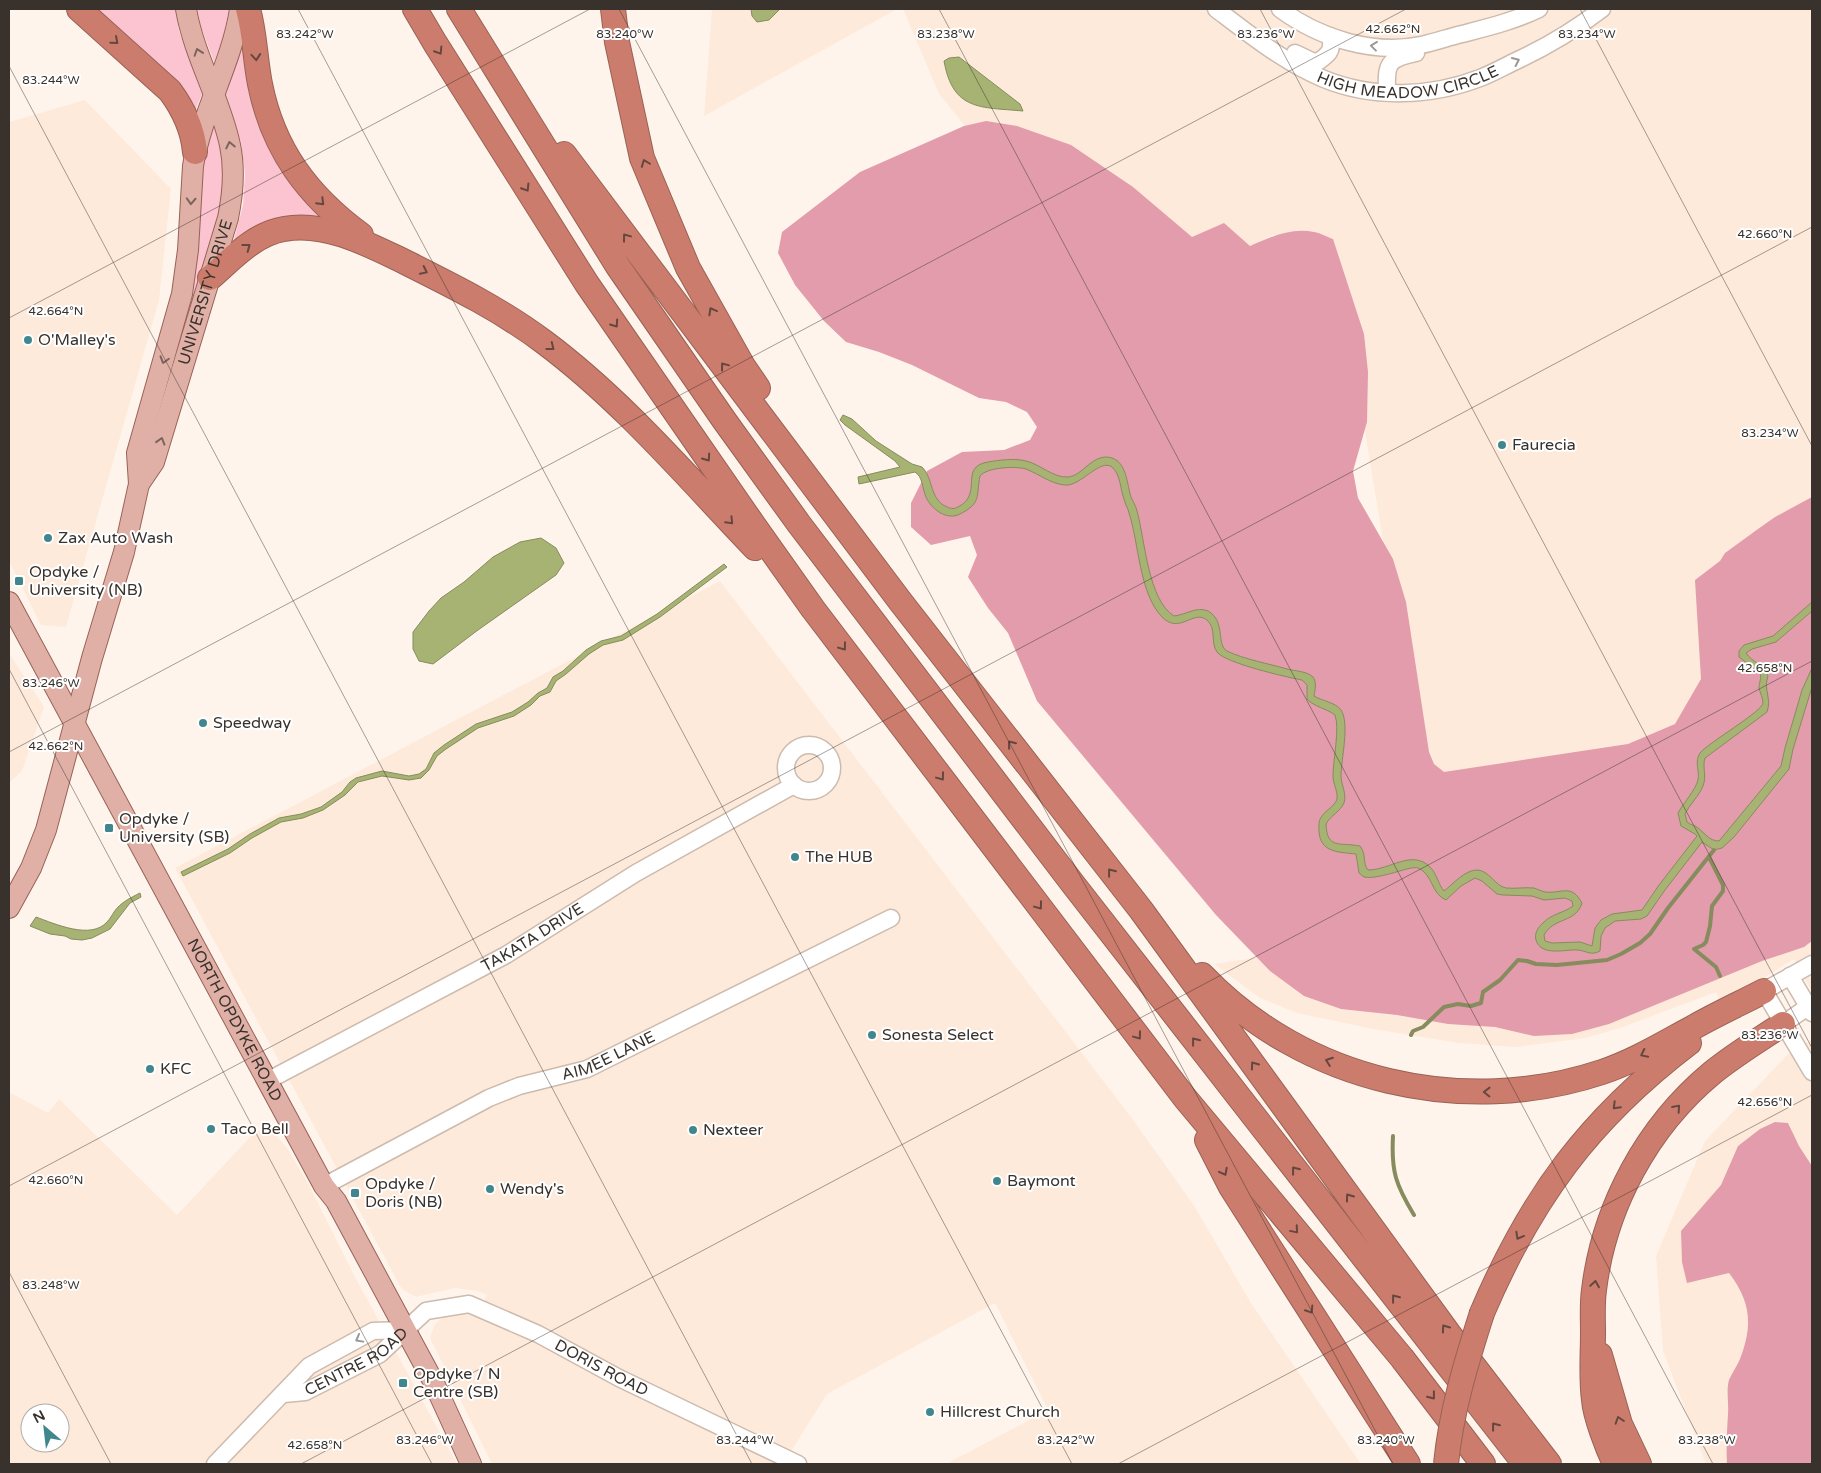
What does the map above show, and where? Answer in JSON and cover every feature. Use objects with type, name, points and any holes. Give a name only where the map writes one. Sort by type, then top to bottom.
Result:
[{"type":"highway","points":[[79,9],[170,91],[182,107],[191,128],[195,152]]},
{"type":"highway","points":[[248,9],[254,36],[262,96],[271,124],[285,153],[300,176],[321,202],[338,218],[380,250]]},
{"type":"highway","points":[[415,9],[434,44],[587,284],[750,520],[814,609],[1185,1098],[1402,1358],[1483,1464]]},
{"type":"highway","points":[[459,9],[617,265],[724,420],[794,516],[1073,884],[1525,1464]]},
{"type":"highway","points":[[613,9],[617,42],[642,158],[688,268],[743,366],[900,601]]},
{"type":"highway","points":[[472,30],[900,601],[1141,910],[1449,1334],[1549,1464]]},
{"type":"highway","points":[[210,278],[260,237],[283,229],[305,227],[326,230],[380,250],[456,287],[526,329],[568,361],[624,411],[814,609]]},
{"type":"highway","points":[[1141,910],[1220,994],[1267,1030],[1315,1055],[1376,1078],[1435,1090],[1492,1092],[1520,1090],[1549,1086],[1582,1078],[1636,1058],[1764,991]]},
{"type":"highway","points":[[1446,1464],[1460,1384],[1482,1313],[1506,1260],[1531,1214],[1557,1174],[1579,1146],[1632,1090],[1669,1058],[1764,991]]},
{"type":"highway","points":[[1615,1464],[1594,1402],[1592,1365],[1594,1290],[1607,1231],[1622,1192],[1644,1150],[1676,1108],[1729,1059],[1783,1024]]},
{"type":"highway","points":[[1185,1098],[1231,1187],[1408,1464]]},
{"type":"highway","points":[[1592,1332],[1620,1424],[1639,1464]]},
{"type":"main road","name":"UNIVERSITY DRIVE","points":[[140,484],[154,462],[228,218],[233,181],[230,145],[191,32],[186,9]]},
{"type":"main road","name":"UNIVERSITY DRIVE","points":[[9,908],[31,868],[46,830],[74,724],[124,552],[140,484],[137,453],[178,310],[184,279],[195,152],[235,35],[240,9]]},
{"type":"main road","name":"NORTH OPDYKE ROAD","points":[[9,602],[324,1186],[336,1202],[406,1330],[433,1381],[471,1464]]},
{"type":"street","points":[[1217,9],[1236,12],[1298,56],[1316,63],[1328,55],[1332,44],[1330,36]]},
{"type":"street","name":"HIGH MEADOW CIRCLE","points":[[1217,9],[1280,54],[1309,72],[1352,88],[1387,92],[1428,91],[1480,78],[1557,40],[1602,9]]},
{"type":"street","name":"HIGH MEADOW CIRCLE","points":[[1280,9],[1318,32],[1368,45],[1393,48],[1421,45],[1522,17],[1539,9]]},
{"type":"street","points":[[1387,92],[1386,70],[1393,60],[1407,55],[1502,34],[1522,17]]},
{"type":"street","name":"TAKATA DRIVE","points":[[267,1081],[506,954],[636,873],[794,785]]},
{"type":"street","name":"AIMEE LANE","points":[[324,1186],[489,1098],[519,1086],[588,1069],[891,918]]},
{"type":"street","points":[[1812,964],[1764,991],[1812,1072]]},
{"type":"street","points":[[1783,1024],[1811,1008],[1790,976]]},
{"type":"street","name":"DORIS ROAD","points":[[406,1330],[426,1311],[468,1304],[538,1334],[619,1378],[798,1464]]},
{"type":"street","name":"CENTRE ROAD","points":[[215,1464],[309,1366],[373,1331],[406,1330]]},
{"type":"street","name":"CENTRE ROAD","points":[[284,1394],[305,1392],[380,1354],[406,1330]]},
{"type":"shaded area","points":[[88,9],[176,9],[179,31],[202,94],[194,114]]},
{"type":"shaded area","points":[[197,9],[229,9],[223,38],[214,62],[201,27]]},
{"type":"shaded area","points":[[712,9],[897,9],[704,116]]},
{"type":"shaded area","points":[[751,9],[780,9],[769,20],[757,22],[752,16]]},
{"type":"shaded area","points":[[903,9],[1812,9],[1812,992],[1794,959],[1721,1004],[1716,992],[1620,1028],[1585,1038],[1516,1047],[1459,1043],[1373,1029],[1297,1013],[1260,998],[1214,964],[1307,950],[1423,782],[1333,239],[1273,235],[1250,246],[1224,224],[1192,238],[1133,187],[986,121],[965,126],[939,94]]},
{"type":"shaded area","points":[[245,39],[326,218],[232,247],[243,205],[245,174],[241,142],[225,93]]},
{"type":"shaded area","points":[[959,57],[1020,104],[1023,111],[981,107],[962,98],[954,89],[948,77],[944,61],[949,58]]},
{"type":"shaded area","points":[[85,100],[171,189],[159,300],[66,627],[41,625],[9,561],[9,122]]},
{"type":"shaded area","points":[[986,121],[1017,126],[1071,145],[1133,187],[1192,237],[1224,223],[1250,246],[1273,236],[1298,231],[1317,233],[1333,239],[1364,334],[1368,372],[1367,422],[1353,471],[1358,498],[1393,559],[1406,602],[1429,752],[1434,764],[1444,772],[1628,744],[1675,724],[1701,679],[1695,580],[1720,561],[1725,553],[1758,529],[1775,517],[1812,497],[1812,941],[1804,947],[1762,961],[1609,1024],[1572,1034],[1534,1036],[1495,1027],[1448,1024],[1397,1015],[1341,1009],[1304,996],[1270,971],[1216,915],[1037,701],[1008,633],[988,608],[968,577],[977,555],[970,536],[931,545],[911,527],[911,503],[927,471],[962,452],[1004,450],[1030,440],[1037,427],[1027,412],[1006,402],[979,398],[912,365],[846,342],[824,321],[795,285],[778,253],[782,232],[860,172],[964,126]]},
{"type":"shaded area","points":[[213,124],[219,140],[224,168],[222,202],[168,388],[148,443],[203,160]]},
{"type":"shaded area","points":[[843,415],[852,419],[876,441],[912,464],[922,467],[937,499],[947,507],[952,508],[966,502],[971,488],[974,469],[988,462],[1022,460],[1062,477],[1068,477],[1079,473],[1099,458],[1112,458],[1117,461],[1124,469],[1126,475],[1131,497],[1137,509],[1153,583],[1158,597],[1165,608],[1174,616],[1195,610],[1208,611],[1214,615],[1217,621],[1222,644],[1227,651],[1249,659],[1310,675],[1315,681],[1314,696],[1335,705],[1341,710],[1345,724],[1341,776],[1345,799],[1342,806],[1326,824],[1329,838],[1336,843],[1360,846],[1368,870],[1408,860],[1423,862],[1430,867],[1444,891],[1468,872],[1477,870],[1485,873],[1502,887],[1506,888],[1534,888],[1545,892],[1570,891],[1574,893],[1582,903],[1579,909],[1575,914],[1548,929],[1544,935],[1545,941],[1552,943],[1580,942],[1592,946],[1595,928],[1601,920],[1612,914],[1642,910],[1697,836],[1681,826],[1678,813],[1697,784],[1698,756],[1705,748],[1754,713],[1763,703],[1759,688],[1760,673],[1739,657],[1739,651],[1744,645],[1773,636],[1812,602],[1812,611],[1776,642],[1752,649],[1746,653],[1764,669],[1768,676],[1766,686],[1769,702],[1767,712],[1705,758],[1703,786],[1685,814],[1687,822],[1697,827],[1710,838],[1719,841],[1781,766],[1802,690],[1812,668],[1812,687],[1793,749],[1789,769],[1734,837],[1722,848],[1714,850],[1702,842],[1647,916],[1641,919],[1615,921],[1605,928],[1601,936],[1600,951],[1591,953],[1578,950],[1554,951],[1543,949],[1536,940],[1538,929],[1546,920],[1573,906],[1572,901],[1565,898],[1544,900],[1532,896],[1497,894],[1482,881],[1475,878],[1461,886],[1446,900],[1437,893],[1427,875],[1418,868],[1364,877],[1359,873],[1356,854],[1332,850],[1323,844],[1320,838],[1319,823],[1337,799],[1333,776],[1337,736],[1335,715],[1307,699],[1307,685],[1302,680],[1256,669],[1222,656],[1215,648],[1212,627],[1202,617],[1175,624],[1162,617],[1154,607],[1144,581],[1129,511],[1119,478],[1112,467],[1102,466],[1077,482],[1065,485],[1055,483],[1021,468],[1002,468],[989,471],[980,476],[977,498],[972,506],[960,514],[950,516],[940,513],[928,501],[920,477],[915,472],[859,484],[858,477],[900,467],[895,461],[845,425],[840,420]]},
{"type":"shaded area","points":[[541,538],[556,548],[564,563],[556,575],[433,664],[419,661],[413,649],[413,632],[441,598],[464,582],[493,557],[520,542]]},
{"type":"shaded area","points":[[724,564],[727,567],[660,617],[623,640],[603,645],[589,654],[556,681],[550,692],[540,696],[531,705],[514,716],[478,728],[446,749],[437,756],[429,770],[421,778],[409,780],[382,776],[358,782],[345,795],[323,810],[303,818],[281,822],[230,853],[183,876],[181,872],[228,849],[279,818],[301,814],[321,807],[342,792],[356,778],[382,771],[409,776],[419,774],[426,769],[434,753],[444,745],[476,724],[512,712],[528,702],[547,688],[553,677],[563,671],[586,650],[601,641],[621,636],[657,614]]},
{"type":"shaded area","points":[[720,581],[1134,1121],[1195,1207],[1251,1303],[1361,1464],[946,1464],[1048,1410],[995,1303],[827,1394],[785,1461],[790,1464],[492,1464],[430,1338],[435,1324],[443,1317],[460,1313],[477,1316],[487,1295],[477,1291],[455,1288],[416,1297],[400,1286],[175,868]],"holes":[[[743,1001],[605,1071],[573,1080]]]},
{"type":"shaded area","points":[[9,653],[44,707],[22,771],[9,783]]},
{"type":"shaded area","points":[[140,893],[141,897],[130,903],[110,929],[92,938],[82,940],[71,939],[65,936],[50,934],[30,926],[36,917],[73,929],[92,930],[107,922],[119,906]]},
{"type":"shaded area","points":[[1812,1040],[1812,1464],[1706,1464],[1663,1351],[1656,1256],[1705,1141],[1788,1054]]},
{"type":"shaded area","points":[[9,1092],[48,1113],[59,1099],[177,1215],[251,1136],[268,1126],[287,1148],[310,1187],[355,1277],[457,1464],[9,1464]]},
{"type":"shaded area","points":[[1775,1122],[1788,1123],[1799,1146],[1812,1166],[1812,1464],[1727,1464],[1728,1384],[1744,1347],[1747,1335],[1748,1314],[1742,1294],[1729,1273],[1687,1283],[1682,1262],[1681,1231],[1721,1185],[1738,1146],[1760,1129]]},
{"type":"waterway","points":[[1411,1035],[1413,1031],[1423,1027],[1444,1007],[1458,1004],[1471,1006],[1481,1003],[1483,992],[1500,980],[1518,960],[1536,964],[1557,965],[1607,960],[1640,943],[1650,934],[1714,850]]},
{"type":"waterway","points":[[1709,857],[1723,885],[1723,891],[1712,906],[1706,942],[1694,949],[1716,967],[1720,976]]},
{"type":"waterway","points":[[1393,1136],[1393,1159],[1396,1178],[1414,1215]]},
{"type":"place","name":"O'Malley's","points":[[28,340]]},
{"type":"place","name":"Faurecia","points":[[1502,445]]},
{"type":"place","name":"Zax Auto Wash","points":[[48,538]]},
{"type":"place","name":"Opdyke / University (NB)","points":[[19,581]]},
{"type":"place","name":"Speedway","points":[[203,723]]},
{"type":"place","name":"Opdyke / University (SB)","points":[[109,828]]},
{"type":"place","name":"The HUB","points":[[795,857]]},
{"type":"place","name":"Sonesta Select","points":[[872,1035]]},
{"type":"place","name":"KFC","points":[[150,1069]]},
{"type":"place","name":"Taco Bell","points":[[211,1129]]},
{"type":"place","name":"Nexteer","points":[[693,1130]]},
{"type":"place","name":"Baymont","points":[[997,1181]]},
{"type":"place","name":"Wendy's","points":[[490,1189]]},
{"type":"place","name":"Opdyke / Doris (NB)","points":[[355,1193]]},
{"type":"place","name":"Opdyke / N Centre (SB)","points":[[403,1383]]},
{"type":"place","name":"Hillcrest Church","points":[[930,1412]]}]
